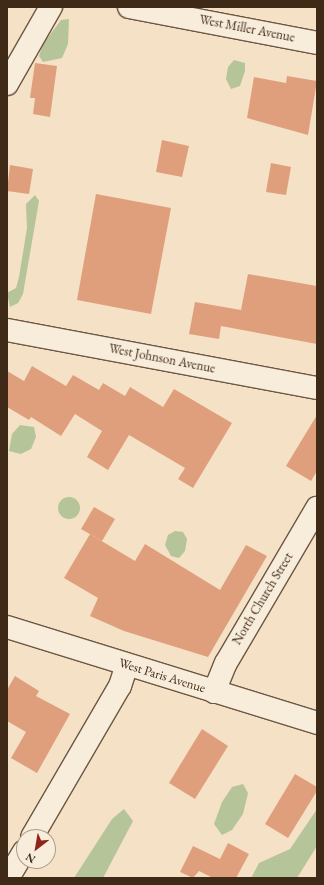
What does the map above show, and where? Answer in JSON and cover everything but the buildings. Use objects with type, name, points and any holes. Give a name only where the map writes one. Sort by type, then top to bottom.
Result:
[{"type":"street","points":[[7,84],[51,7]]},
{"type":"street","name":"West Miller Avenue","points":[[129,7],[317,42]]},
{"type":"street","name":"West Johnson Avenue","points":[[7,330],[317,388]]},
{"type":"street","name":"North Church Street","points":[[214,692],[226,663],[317,508]]},
{"type":"street","name":"West Paris Avenue","points":[[7,627],[317,723]]},
{"type":"street","points":[[37,829],[120,686],[127,665]]},
{"type":"street","points":[[8,878],[16,864]]},
{"type":"green space","points":[[69,19],[68,44],[62,58],[43,62],[39,56],[43,44],[61,20]]},
{"type":"green space","points":[[234,60],[245,63],[245,71],[240,86],[231,89],[226,79],[228,67]]},
{"type":"green space","points":[[35,195],[39,201],[23,294],[18,303],[10,307],[7,293],[16,288],[19,277],[27,228],[26,204]]},
{"type":"green space","points":[[20,425],[34,427],[36,437],[31,449],[21,454],[9,451],[12,434]]},
{"type":"green space","points":[[69,497],[77,500],[80,508],[77,516],[69,519],[61,516],[58,508],[61,500]]},
{"type":"green space","points":[[175,531],[183,532],[187,539],[185,551],[179,558],[171,556],[165,545],[168,535]]},
{"type":"green space","points":[[243,784],[248,793],[243,814],[232,830],[222,835],[214,824],[222,802],[232,787]]},
{"type":"green space","points":[[124,809],[133,821],[103,878],[74,878],[112,819]]},
{"type":"green space","points":[[317,809],[317,846],[297,878],[251,878],[259,863],[290,849]]}]
